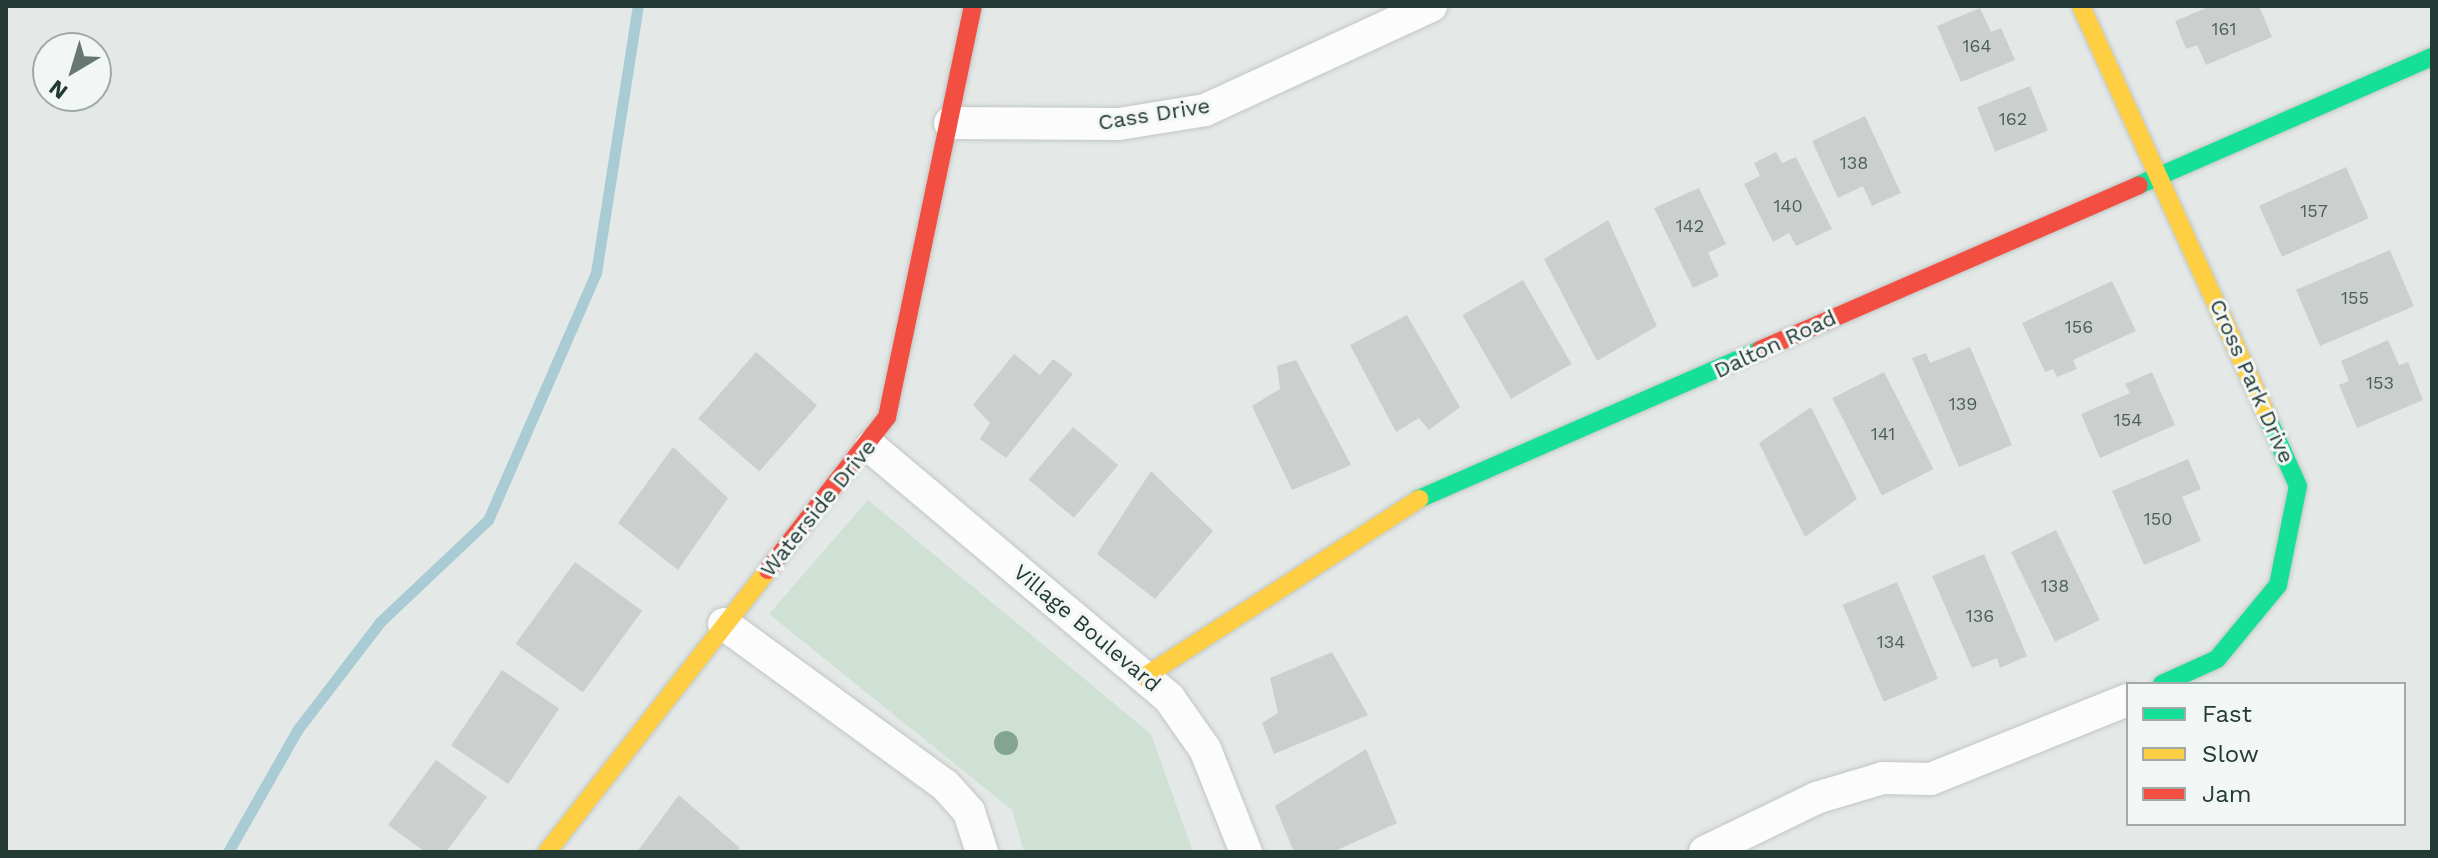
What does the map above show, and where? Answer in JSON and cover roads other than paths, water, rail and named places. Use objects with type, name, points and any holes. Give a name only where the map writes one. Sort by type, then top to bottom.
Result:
[{"type":"street","name":"Waterside Drive","points":[[547,852],[724,624],[871,447],[900,376],[973,6]]},
{"type":"street","name":"Cass Drive","points":[[950,123],[1119,124],[1205,110],[1431,6]]},
{"type":"street","name":"Cross Park Drive","points":[[2081,6],[2298,486],[2278,585],[2217,659],[2166,682]]},
{"type":"street","name":"Dalton Road","points":[[1144,677],[1409,503],[2432,57]]},
{"type":"street","name":"Village Boulevard","points":[[871,447],[1144,677],[1205,749],[1246,852]]},
{"type":"street","points":[[724,624],[945,785],[969,812],[982,852]]},
{"type":"street","points":[[1705,852],[1816,798],[1883,778],[1931,779],[2126,701]]},
{"type":"waterway","points":[[228,852],[298,729],[380,622],[488,520],[596,273],[638,6]]}]
